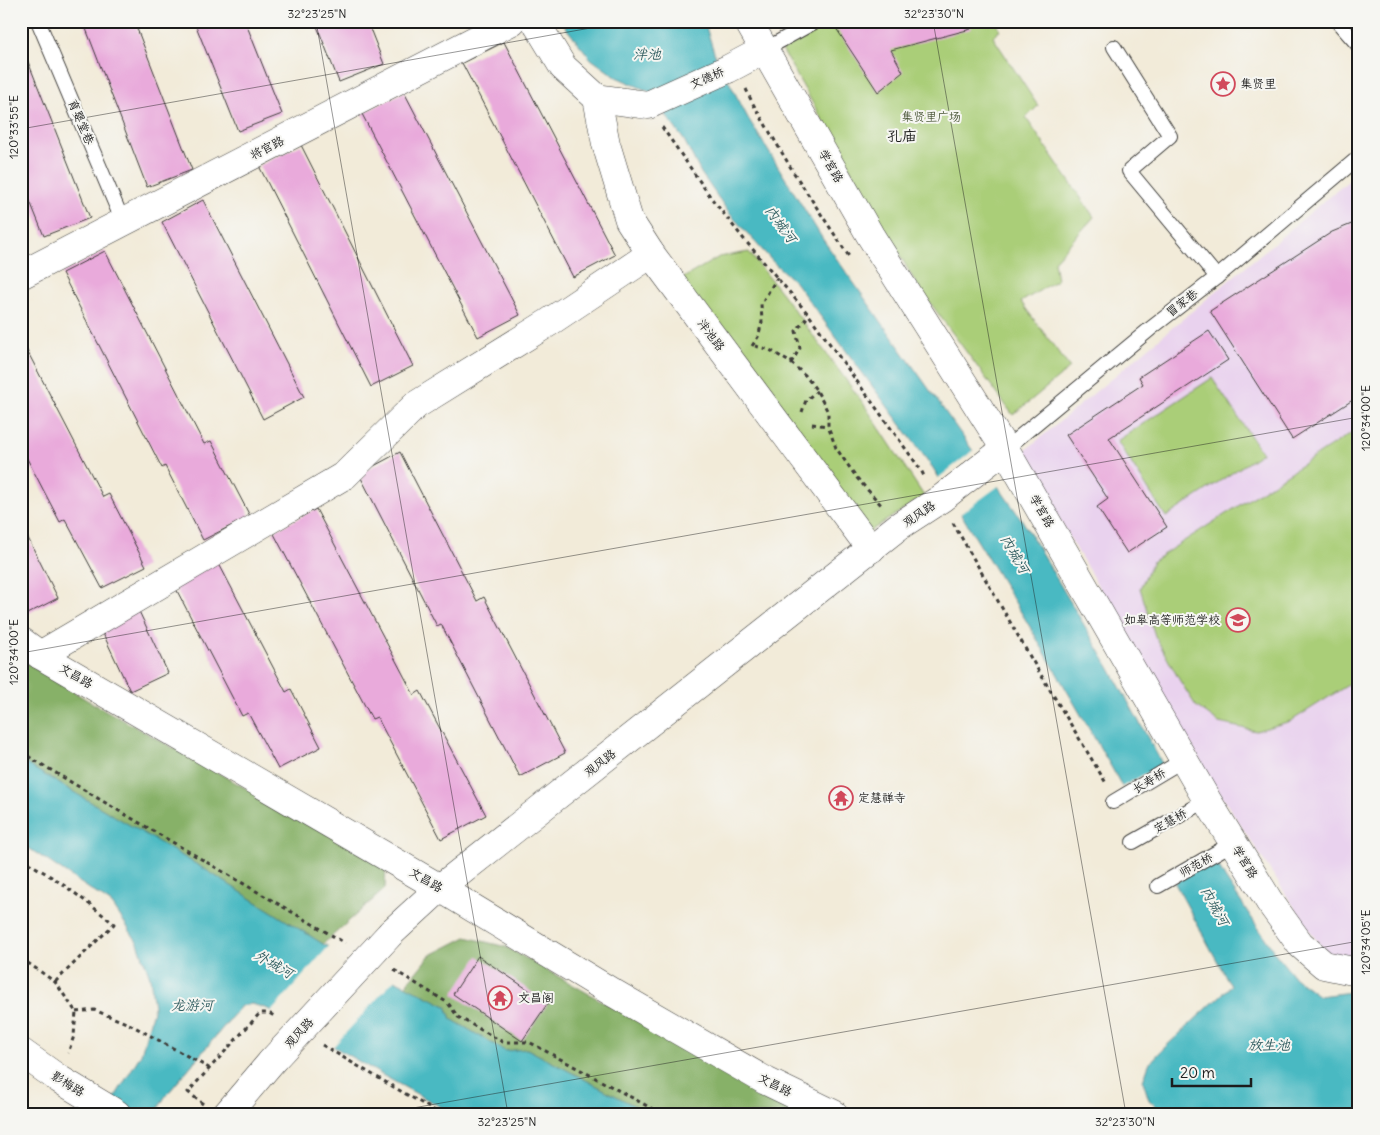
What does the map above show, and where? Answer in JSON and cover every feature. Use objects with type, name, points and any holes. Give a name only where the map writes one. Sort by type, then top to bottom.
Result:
[{"type":"street","name":"将官路","points":[[21,275],[512,21]]},
{"type":"street","points":[[535,21],[564,67],[597,98],[640,104]]},
{"type":"street","name":"学宫路","points":[[748,21],[1226,847],[1300,944],[1324,965],[1353,971],[1359,970]]},
{"type":"street","name":"文德桥","points":[[640,104],[728,69],[764,50]]},
{"type":"street","name":"泮池路","points":[[597,98],[606,144],[629,220],[651,254],[741,353],[871,549]]},
{"type":"street","points":[[30,648],[344,475],[416,405],[548,323],[651,254]]},
{"type":"street","name":"观风路","points":[[226,1114],[272,1061],[391,933],[440,888],[899,526],[939,500],[998,455]]},
{"type":"street","name":"文昌路","points":[[30,648],[440,888],[610,991],[766,1081],[834,1114]]},
{"type":"street","name":"影梅路","points":[[21,1052],[59,1079],[117,1114]]},
{"type":"lane","name":"育婴堂巷","points":[[38,21],[124,222]]},
{"type":"lane","points":[[764,50],[816,21]]},
{"type":"lane","points":[[1337,21],[1359,46]]},
{"type":"lane","points":[[1114,47],[1170,136],[1129,171],[1216,277]]},
{"type":"lane","name":"冒家巷","points":[[998,455],[1150,328],[1216,277],[1359,157]]},
{"type":"lane","name":"长寿桥","points":[[1116,800],[1178,764]]},
{"type":"lane","name":"定慧桥","points":[[1138,840],[1200,804]]},
{"type":"lane","name":"师范桥","points":[[1162,883],[1226,847]]},
{"type":"path","points":[[640,104],[661,126],[712,199],[809,315],[921,470],[1116,800]]},
{"type":"path","points":[[741,353],[758,336],[762,322],[761,304],[777,278]]},
{"type":"path","points":[[792,363],[800,348],[796,330],[809,315]]},
{"type":"path","points":[[741,353],[770,350],[792,363],[805,375],[817,391],[828,412],[828,426],[836,448],[857,478],[899,526]]},
{"type":"path","points":[[804,424],[828,426]]},
{"type":"path","points":[[21,752],[350,946]]},
{"type":"path","points":[[21,859],[40,869],[87,902],[114,924],[56,982]]},
{"type":"path","points":[[21,958],[56,982],[76,1012],[74,1036],[59,1079]]},
{"type":"path","points":[[392,968],[448,1003],[458,1017],[503,1042],[529,1042],[662,1114]]},
{"type":"path","points":[[76,1012],[94,1010],[131,1024],[210,1068]]},
{"type":"shaded area","name":"如皋高等师范学校","points":[[1359,172],[1359,963],[1335,962],[1316,940],[1215,786],[1021,454]]},
{"type":"green space","name":"集贤里广场","points":[[828,21],[996,21],[1000,30],[993,37],[1038,106],[1026,118],[1094,217],[1054,261],[1057,280],[1021,302],[1070,368],[1013,415],[917,285],[781,48]]},
{"type":"green space","points":[[749,252],[863,403],[924,496],[864,535],[678,281],[719,257]]},
{"type":"green space","points":[[1212,378],[1262,453],[1166,517],[1117,441]]},
{"type":"green space","points":[[1359,428],[1359,678],[1291,721],[1256,731],[1219,723],[1196,706],[1180,681],[1155,636],[1140,588],[1153,561]]},
{"type":"green space","points":[[21,659],[87,700],[386,866],[385,889],[323,944],[206,870],[21,761]]},
{"type":"green space","points":[[466,937],[506,947],[808,1114],[650,1114],[527,1049],[505,1051],[451,1019],[446,1006],[405,986],[429,956]]},
{"type":"water","points":[[563,21],[704,21],[715,55],[748,118],[824,241],[1022,520],[1109,667],[1225,878],[1275,953],[1295,978],[1319,996],[1359,991],[1359,1114],[1166,1114],[1149,1100],[1143,1081],[1149,1064],[1231,986],[1113,770],[1027,622],[933,468],[795,282],[774,263],[729,213],[701,173],[684,140],[648,91],[616,77],[591,59],[566,28]]},
{"type":"water","points":[[21,761],[206,870],[323,944],[446,1006],[451,1019],[505,1051],[527,1049],[650,1114],[454,1114],[268,1009],[252,1004],[241,1006],[165,1097],[155,1114],[98,1114],[115,1097],[141,1054],[154,1007],[150,977],[138,943],[112,904],[21,843]]},
{"type":"pier","points":[[975,449],[1000,485],[959,515],[937,479]]},
{"type":"pier","points":[[1164,763],[1216,856],[1173,884],[1120,788]]},
{"type":"pier","points":[[330,945],[396,978],[332,1048],[270,1013]]},
{"type":"building","points":[[83,21],[134,21],[192,170],[147,187]]},
{"type":"building","points":[[194,21],[245,21],[282,114],[238,131]]},
{"type":"building","points":[[315,21],[367,21],[384,64],[339,82]]},
{"type":"building","points":[[967,21],[971,29],[891,50],[903,72],[878,92],[832,22]]},
{"type":"building","points":[[504,42],[615,255],[573,277],[462,63]]},
{"type":"building","points":[[21,44],[90,218],[44,236],[21,179]]},
{"type":"building","points":[[404,92],[520,315],[478,337],[362,114]]},
{"type":"building","points":[[301,145],[413,366],[371,387],[259,166]]},
{"type":"building","points":[[203,200],[304,397],[263,419],[162,222]]},
{"type":"building","points":[[1359,221],[1359,396],[1292,439],[1210,311],[1332,232]]},
{"type":"building","points":[[105,251],[204,444],[211,441],[250,516],[203,540],[165,466],[162,468],[62,273]]},
{"type":"building","points":[[1209,331],[1228,360],[1109,438],[1167,527],[1127,553],[1097,507],[1108,499],[1066,435],[1143,384],[1139,377]]},
{"type":"building","points":[[21,339],[103,497],[109,494],[146,566],[102,588],[65,519],[60,522],[21,447]]},
{"type":"building","points":[[400,452],[477,601],[484,597],[565,753],[520,777],[441,624],[437,626],[359,474]]},
{"type":"building","points":[[316,509],[414,695],[420,691],[486,815],[441,839],[377,717],[372,719],[273,532]]},
{"type":"building","points":[[24,530],[58,598],[21,617],[21,532]]},
{"type":"building","points":[[218,562],[286,692],[291,689],[321,747],[278,769],[248,713],[242,716],[174,585]]},
{"type":"building","points":[[137,607],[168,673],[130,691],[99,625]]},
{"type":"building","name":"文昌阁","points":[[478,956],[548,1003],[522,1041],[453,994]]},
{"type":"place","name":"集贤里","points":[[1223,84]]},
{"type":"place","name":"如皋高等师范学校","points":[[1238,620]]},
{"type":"place","name":"定慧禅寺","points":[[841,798]]},
{"type":"place","name":"文昌阁","points":[[500,998]]},
{"type":"district","name":"孔庙","points":[[902,136]]},
{"type":"water label","name":"泮池","points":[[647,54]]},
{"type":"water label","name":"内城河","points":[[781,224]]},
{"type":"water label","name":"内城河","points":[[1015,554]]},
{"type":"water label","name":"内城河","points":[[1215,906]]},
{"type":"water label","name":"外城河","points":[[274,964]]},
{"type":"water label","name":"龙游河","points":[[192,1005]]},
{"type":"water label","name":"放生池","points":[[1269,1045]]}]
